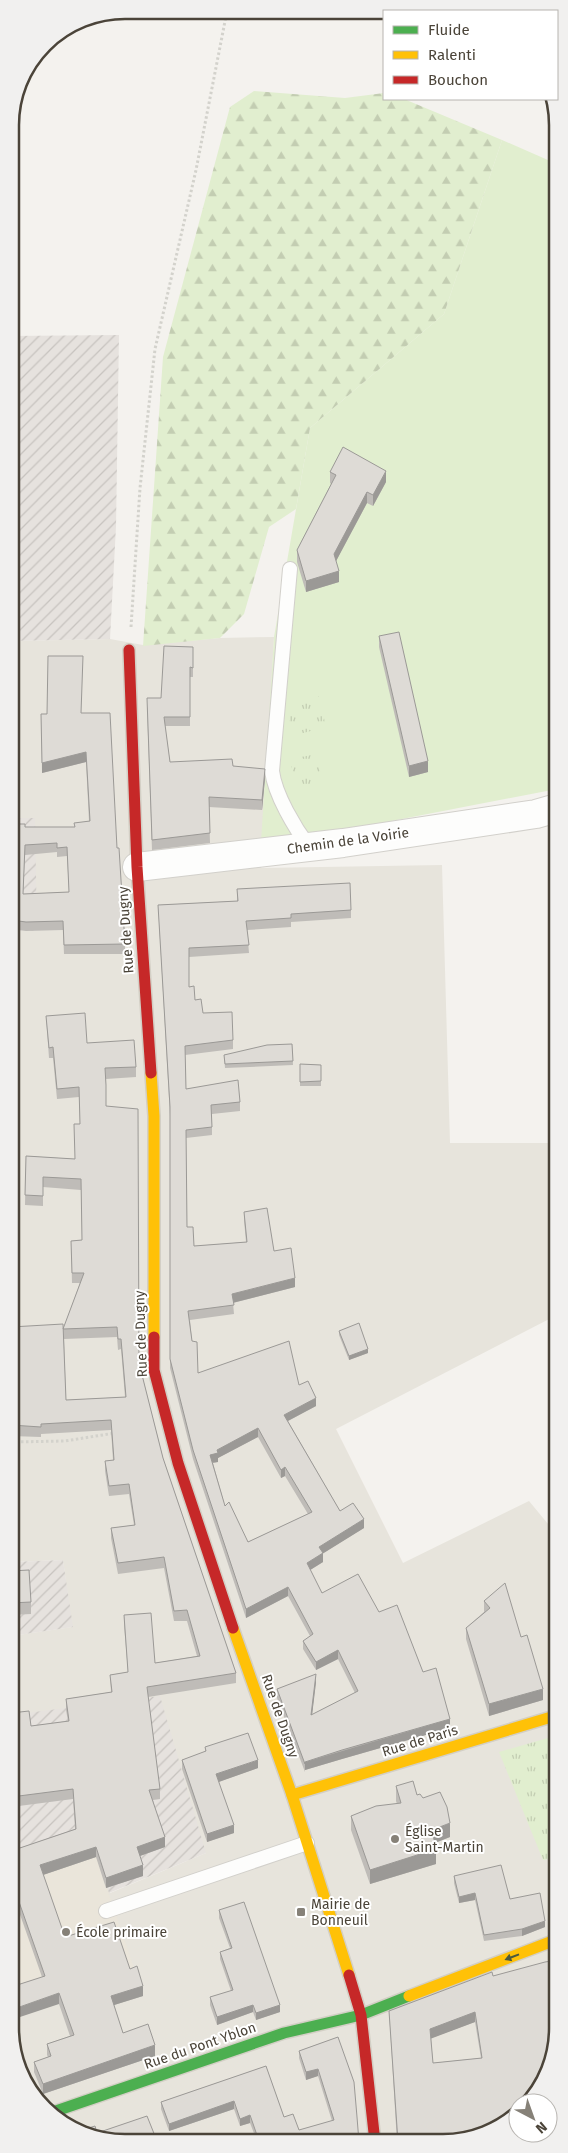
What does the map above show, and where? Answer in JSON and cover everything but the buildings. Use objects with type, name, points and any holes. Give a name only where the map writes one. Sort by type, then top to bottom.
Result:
[{"type":"street","name":"Rue de Dugny","points":[[129,650],[137,867],[154,1116],[154,1370],[181,1472],[292,1795],[361,2015],[374,2134]]},
{"type":"street","name":"Chemin de la Voirie","points":[[137,867],[309,848],[536,814],[549,810]]},
{"type":"street","name":"Rue de Paris","points":[[292,1795],[549,1718]]},
{"type":"street","name":"Rue du Pont Yblon","points":[[58,2110],[284,2033],[361,2015],[549,1942]]},
{"type":"lane","points":[[290,569],[272,771],[273,782],[299,834],[309,848]]},
{"type":"lane","points":[[106,1911],[307,1843]]},
{"type":"path","points":[[129,650],[140,488],[155,349],[196,170],[225,19]]},
{"type":"path","points":[[19,1442],[64,1441],[118,1433]]},
{"type":"shaded area","points":[[119,335],[116,526],[110,639],[19,641],[19,336]]},
{"type":"shaded area","points":[[274,637],[261,868],[442,865],[450,1143],[549,1143],[549,1319],[336,1429],[403,1563],[529,1501],[549,1525],[549,2035],[546,2055],[524,2093],[508,2093],[508,2112],[496,2120],[471,2131],[443,2134],[118,2134],[97,2131],[72,2120],[50,2103],[37,2087],[22,2056],[19,2028],[19,1858],[89,1835],[110,1893],[206,1853],[19,1721],[19,1635],[72,1627],[63,1560],[19,1562],[19,930],[36,930],[34,818],[19,818],[19,641],[110,639],[143,645],[220,638]]},
{"type":"shaded area","points":[[19,818],[35,818],[37,931],[19,930]]},
{"type":"shaded area","points":[[63,1560],[73,1627],[19,1635],[19,1562]]},
{"type":"shaded area","points":[[160,1696],[206,1853],[109,1893],[90,1833],[19,1857],[19,1714]]},
{"type":"shaded area","name":"École primaire","points":[[89,1835],[137,1977],[19,2017],[19,1858]]},
{"type":"green space","points":[[254,91],[345,98],[383,93],[383,100],[406,100],[502,140],[444,314],[310,428],[296,509],[269,527],[244,614],[220,638],[143,646],[163,357],[230,107]]},
{"type":"green space","points":[[502,140],[549,161],[549,791],[340,831],[261,842],[274,637],[310,428],[444,314]]},
{"type":"green space","points":[[319,696],[326,727],[288,737],[291,702]]},
{"type":"green space","points":[[317,754],[323,787],[297,792],[290,759]]},
{"type":"green space","points":[[549,1738],[549,1859],[543,1860],[499,1752]]},
{"type":"traffic: fast","points":[[58,2110],[284,2033],[361,2015],[409,1996]]},
{"type":"traffic: slow","points":[[151,1073],[154,1116],[154,1337]]},
{"type":"traffic: slow","points":[[233,1628],[292,1795],[349,1975]]},
{"type":"traffic: slow","points":[[292,1795],[549,1718]]},
{"type":"traffic: slow","points":[[409,1996],[549,1942]]},
{"type":"traffic: jam","points":[[129,650],[137,867],[151,1073]]},
{"type":"traffic: jam","points":[[154,1337],[154,1370],[178,1463],[233,1628]]},
{"type":"traffic: jam","points":[[349,1975],[361,2015],[374,2134]]},
{"type":"place","name":"Église Saint-Martin","points":[[395,1839]]},
{"type":"place","name":"Mairie de Bonneuil","points":[[301,1912]]},
{"type":"place","name":"École primaire","points":[[66,1932]]}]
